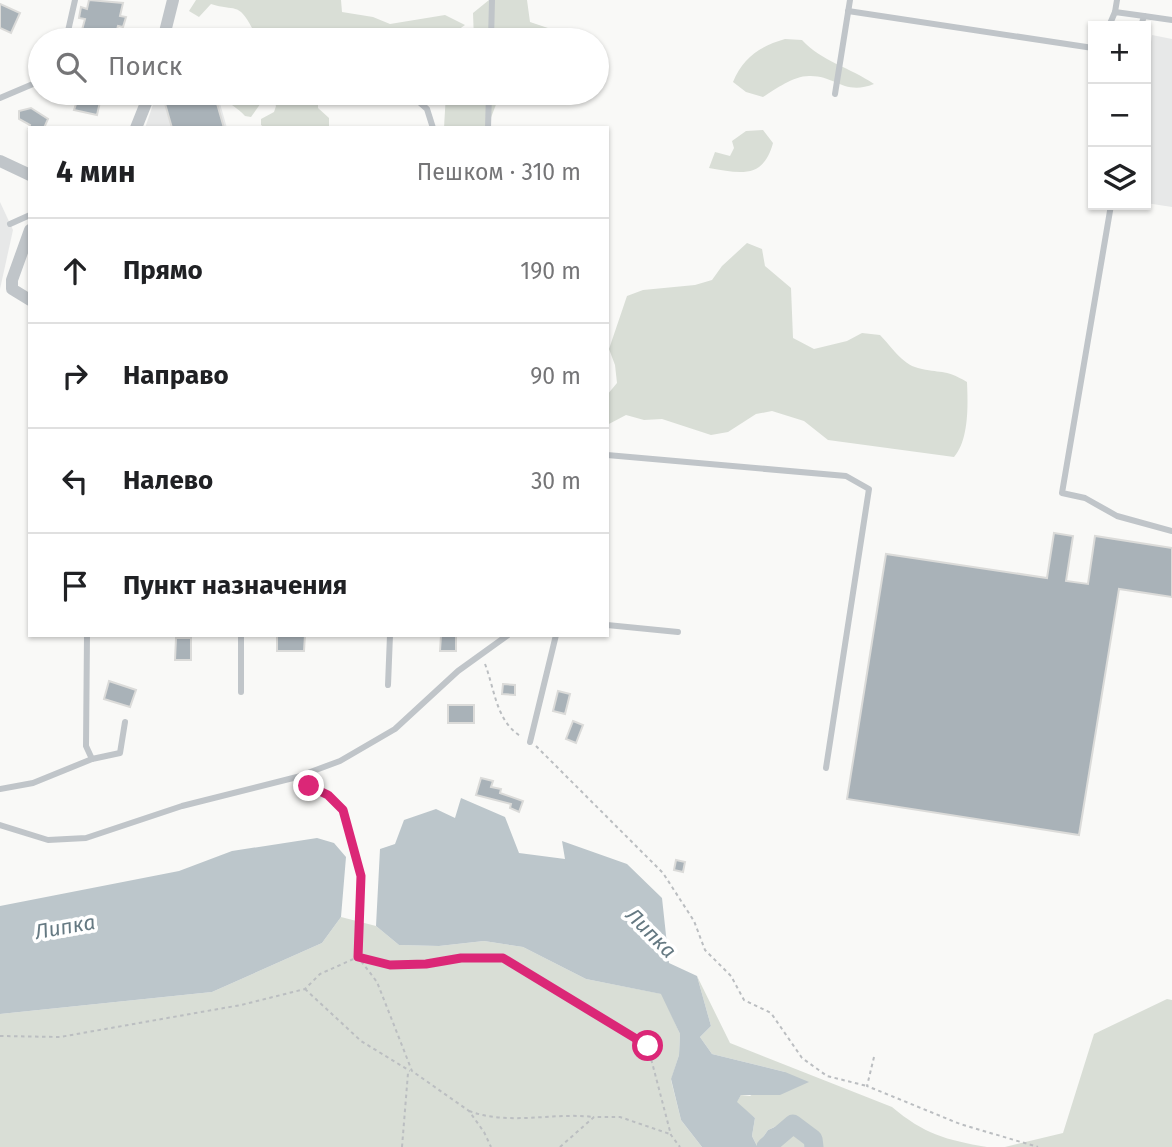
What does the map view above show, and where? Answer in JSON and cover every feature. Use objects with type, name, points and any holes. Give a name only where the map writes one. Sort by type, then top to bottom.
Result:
[{"type":"street","points":[[166,28],[173,0]]},
{"type":"street","points":[[137,126],[145,105]]},
{"type":"street","points":[[0,161],[28,174]]},
{"type":"street","points":[[28,236],[12,280],[12,289],[28,299]]},
{"type":"lane","points":[[69,28],[75,0]]},
{"type":"lane","points":[[491,28],[492,0]]},
{"type":"lane","points":[[835,94],[850,0]]},
{"type":"lane","points":[[1111,21],[1117,0]]},
{"type":"lane","points":[[848,10],[1088,47]]},
{"type":"lane","points":[[1115,12],[1172,20]]},
{"type":"lane","points":[[1142,21],[1144,16]]},
{"type":"lane","points":[[0,98],[28,86]]},
{"type":"lane","points":[[422,105],[427,109],[432,126]]},
{"type":"lane","points":[[488,126],[489,105]]},
{"type":"lane","points":[[1110,210],[1062,493],[1085,498],[1117,516],[1172,531]]},
{"type":"lane","points":[[10,224],[28,216]]},
{"type":"lane","points":[[609,456],[846,476],[869,489],[826,768]]},
{"type":"lane","points":[[609,625],[678,632]]},
{"type":"lane","points":[[87,637],[86,746],[92,759]]},
{"type":"lane","points":[[241,637],[241,692]]},
{"type":"lane","points":[[388,685],[390,637]]},
{"type":"lane","points":[[0,825],[48,840],[86,838],[181,806],[304,775],[340,761],[395,729],[481,653],[505,637]]},
{"type":"lane","points":[[530,742],[556,637]]},
{"type":"lane","points":[[0,789],[33,783],[92,759],[120,753],[125,722]]},
{"type":"path","points":[[481,653],[500,714],[514,733],[545,751],[663,873],[694,921],[705,950],[731,976],[744,1000],[771,1013],[802,1058],[827,1076],[867,1086],[960,1124],[1038,1147]]},
{"type":"path","points":[[304,775],[309,786],[328,795],[343,810],[361,876],[358,957],[382,990],[412,1071],[468,1111],[486,1118],[620,1117],[671,1135]]},
{"type":"path","points":[[0,1036],[60,1037],[241,1005],[305,989],[320,974],[358,957],[390,965],[426,964],[461,958],[503,958],[648,1046],[671,1135],[680,1147]]},
{"type":"path","points":[[305,989],[361,1041],[408,1072],[412,1071]]},
{"type":"path","points":[[867,1086],[874,1057]]},
{"type":"path","points":[[402,1147],[408,1072]]},
{"type":"path","points":[[468,1111],[484,1132],[491,1147]]},
{"type":"path","points":[[560,1147],[594,1117]]},
{"type":"shaded area","points":[[196,0],[341,0],[342,12],[373,17],[390,24],[445,15],[465,25],[461,28],[252,28],[243,14],[235,9],[211,4],[199,17],[189,11]]},
{"type":"shaded area","points":[[489,0],[527,0],[530,22],[548,28],[474,28],[473,13]]},
{"type":"shaded area","points":[[1152,35],[1172,39],[1172,207],[1151,204]]},
{"type":"shaded area","points":[[785,39],[802,40],[827,59],[874,84],[855,88],[809,76],[797,78],[763,97],[746,92],[733,82],[742,66],[754,54]]},
{"type":"shaded area","points":[[153,105],[220,105],[226,126],[146,126]]},
{"type":"shaded area","points":[[232,105],[260,105],[251,117],[245,116]]},
{"type":"shaded area","points":[[318,105],[329,118],[329,126],[262,126],[261,119],[274,112],[276,106]]},
{"type":"shaded area","points":[[445,105],[496,105],[488,126],[444,126]]},
{"type":"shaded area","points":[[763,130],[773,143],[769,155],[757,168],[740,172],[709,168],[715,152],[730,156],[734,148],[732,141],[746,131]]},
{"type":"shaded area","points":[[0,202],[13,230],[0,289]]},
{"type":"shaded area","points":[[747,243],[762,249],[765,266],[791,288],[793,338],[814,349],[847,341],[862,333],[880,335],[912,366],[947,373],[967,382],[965,432],[954,457],[828,440],[804,421],[772,411],[756,414],[728,432],[711,435],[662,419],[644,420],[626,415],[609,424],[609,393],[617,383],[615,365],[609,349],[627,296],[643,290],[695,285],[712,280],[722,266]]},
{"type":"shaded area","points":[[341,917],[376,926],[399,945],[439,946],[484,941],[523,947],[586,979],[662,994],[680,1034],[679,1055],[671,1080],[681,1120],[702,1147],[0,1147],[0,1014],[212,992],[322,943]]},
{"type":"shaded area","points":[[697,976],[730,1043],[892,1107],[925,1130],[959,1142],[987,1147],[774,1147],[793,1124],[792,1119],[768,1130],[757,1146],[752,1136],[755,1118],[736,1103],[741,1095],[750,1096],[785,1072],[712,1054],[700,1037],[711,1026]]},
{"type":"shaded area","points":[[1167,999],[1172,1000],[1172,1147],[1005,1147],[1063,1133],[1094,1034]]},
{"type":"water","points":[[461,798],[505,817],[519,853],[565,859],[562,841],[627,864],[662,898],[669,963],[697,976],[711,1026],[700,1037],[712,1054],[785,1072],[809,1082],[780,1095],[741,1095],[737,1102],[755,1118],[752,1136],[757,1146],[768,1130],[793,1119],[793,1124],[774,1147],[702,1147],[681,1120],[671,1079],[679,1055],[680,1034],[661,994],[586,979],[523,947],[484,941],[439,946],[399,945],[376,926],[380,849],[395,844],[404,820],[436,809],[455,818]]},
{"type":"water","points":[[317,838],[334,843],[346,857],[341,917],[322,943],[212,992],[0,1014],[0,906],[179,871],[232,851]]},
{"type":"building","points":[[89,0],[123,3],[120,16],[126,17],[123,27],[83,28],[85,19],[79,18],[81,7],[87,9]]},
{"type":"building","points":[[0,4],[20,13],[11,33],[0,28]]},
{"type":"building","points":[[76,105],[99,105],[97,115],[74,110]]},
{"type":"building","points":[[165,105],[217,105],[223,126],[171,126]]},
{"type":"building","points":[[31,108],[48,119],[45,126],[30,126],[19,119],[19,111]]},
{"type":"building","points":[[1054,533],[1073,536],[1066,581],[1088,584],[1095,536],[1172,548],[1172,597],[1119,589],[1079,835],[847,799],[886,554],[1047,578]]},
{"type":"building","points":[[277,637],[305,637],[304,651],[277,651]]},
{"type":"building","points":[[441,637],[456,637],[456,651],[440,651]]},
{"type":"building","points":[[176,638],[191,638],[191,660],[175,660]]},
{"type":"building","points":[[109,681],[136,690],[130,707],[104,699]]},
{"type":"building","points":[[503,684],[515,685],[515,695],[502,694]]},
{"type":"building","points":[[558,691],[570,694],[565,714],[553,711]]},
{"type":"building","points":[[448,705],[474,705],[474,723],[448,723]]},
{"type":"building","points":[[573,721],[583,725],[576,743],[566,739]]},
{"type":"building","points":[[481,778],[493,781],[491,787],[501,789],[500,793],[523,801],[519,812],[510,808],[511,804],[476,795]]},
{"type":"building","points":[[676,860],[685,862],[683,872],[674,870]]},
{"type":"waterway","name":"Липка","points":[[766,1147],[793,1124],[813,1139],[814,1147]]},
{"type":"route","points":[[309,786],[328,795],[343,810],[361,876],[358,957],[390,965],[426,964],[461,958],[503,958],[648,1046]]}]
